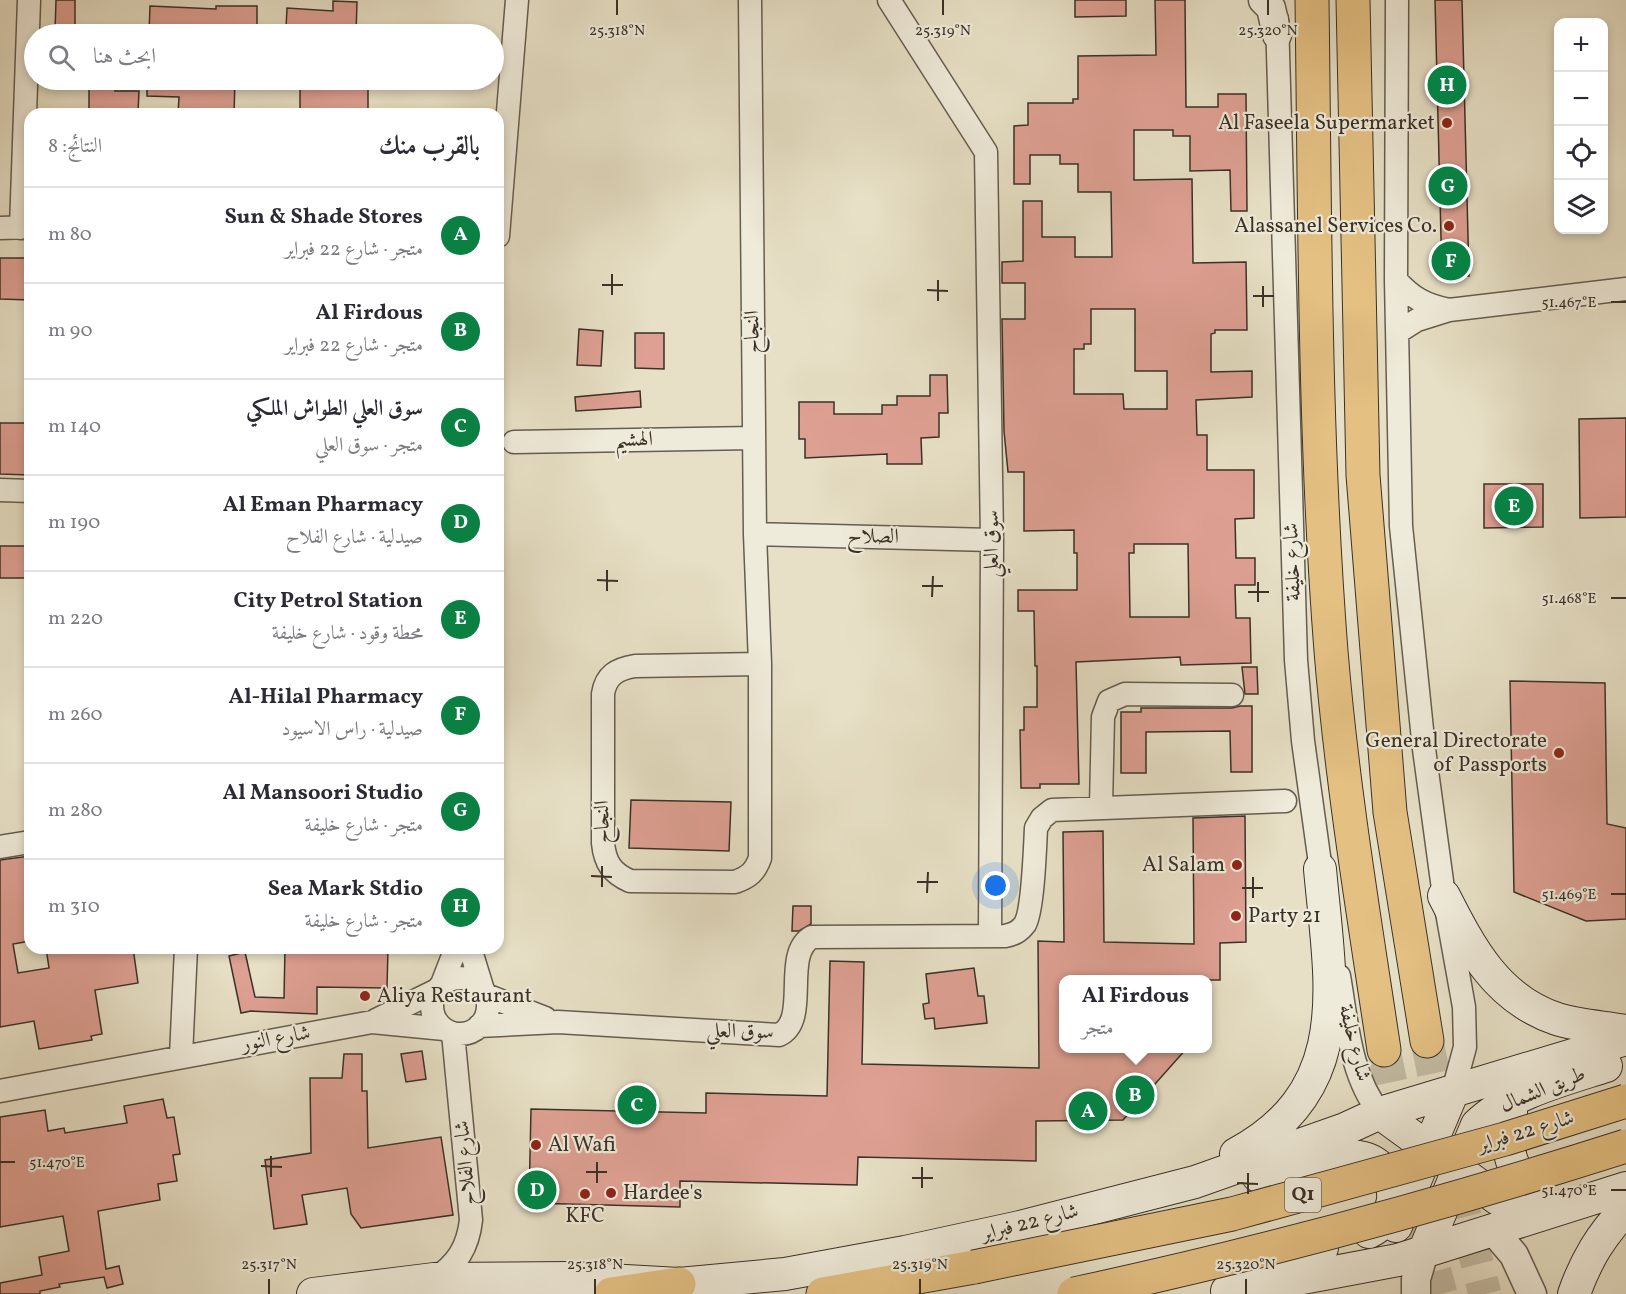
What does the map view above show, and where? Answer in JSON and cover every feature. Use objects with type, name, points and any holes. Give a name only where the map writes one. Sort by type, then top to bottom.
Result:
[{"type":"main road","name":"شارع خليفة","points":[[1312,0],[1317,400],[1331,651],[1348,818],[1384,1050]]},
{"type":"main road","points":[[1353,0],[1363,476],[1390,812],[1427,1041]]},
{"type":"main road","points":[[1150,1192],[1203,1172],[1246,1149],[1272,1131],[1307,1092],[1320,1065],[1327,1037],[1329,1012],[1320,870]]},
{"type":"main road","points":[[1444,897],[1469,946],[1486,971],[1508,992],[1559,1019],[1626,1031]]},
{"type":"main road","name":"شارع 22 فبراير","points":[[313,1294],[434,1279],[572,1278],[680,1284],[785,1274],[905,1252],[1020,1227],[1195,1182],[1338,1131],[1380,1113],[1626,1038]]},
{"type":"main road","name":"طريق الشمال","points":[[1424,1252],[1477,1125],[1489,1113],[1517,1098],[1626,1059]]},
{"type":"main road","points":[[1364,1266],[1395,1228],[1453,1091]]},
{"type":"main road","points":[[1517,1098],[1508,1129],[1511,1166],[1521,1182],[1548,1211]]},
{"type":"main road","name":"شارع 22 فبراير","points":[[823,1294],[974,1267],[1232,1214],[1505,1139],[1626,1101]]},
{"type":"main road","points":[[1380,1113],[1424,1163]]},
{"type":"main road","points":[[1338,1131],[1424,1163],[1453,1182],[1498,1199],[1548,1211]]},
{"type":"main road","name":"شارع 22 فبراير","points":[[1074,1294],[1215,1264],[1362,1225],[1626,1146]]},
{"type":"main road","points":[[1195,1182],[1257,1176],[1359,1157],[1378,1165],[1391,1182],[1393,1203],[1383,1222],[1376,1229],[1275,1265],[1223,1293]]},
{"type":"main road","points":[[1453,1182],[1492,1229]]},
{"type":"main road","points":[[1223,1293],[1424,1252],[1626,1188]]},
{"type":"main road","points":[[1574,1294],[1585,1263],[1607,1228],[1626,1209]]},
{"type":"main road","points":[[611,1294],[680,1284]]},
{"type":"street","points":[[28,24],[29,0]]},
{"type":"street","points":[[504,152],[517,0]]},
{"type":"street","name":"النجاح","points":[[750,0],[753,438],[760,664],[761,846],[756,869],[747,878],[735,882],[630,881],[618,876],[609,867],[604,856],[603,843],[603,694],[609,676],[616,671],[635,666],[760,664]]},
{"type":"street","name":"سوق العلي","points":[[888,0],[986,152],[992,540],[990,936]]},
{"type":"street","points":[[1263,0],[1271,8],[1277,35]]},
{"type":"street","name":"شارع خليفة","points":[[1276,0],[1296,660],[1320,870],[1352,1050],[1363,1086],[1380,1113]]},
{"type":"street","points":[[1397,0],[1396,280],[1401,526],[1415,680],[1444,897],[1466,1032],[1463,1062],[1453,1091]]},
{"type":"street","points":[[17,228],[24,90]]},
{"type":"street","points":[[1396,280],[1412,297],[1426,305],[1449,310]]},
{"type":"street","points":[[1398,332],[1417,320],[1449,310],[1626,288]]},
{"type":"street","name":"الهشيم","points":[[514,442],[753,438]]},
{"type":"street","points":[[0,490],[24,491]]},
{"type":"street","name":"الصلاح","points":[[755,534],[992,540]]},
{"type":"street","points":[[1101,806],[1103,717],[1109,701],[1125,694],[1232,694]]},
{"type":"street","name":"سوق العلي","points":[[479,1026],[558,1023],[779,1035],[785,1032],[792,1020],[799,953],[805,941],[812,937],[990,936],[1017,933],[1026,922],[1036,828],[1042,818],[1052,810],[1101,806],[1171,806],[1285,801]]},
{"type":"street","points":[[0,847],[24,843]]},
{"type":"street","points":[[181,1056],[186,954]]},
{"type":"street","points":[[453,954],[432,1006],[438,1023],[448,1031],[469,1032],[479,1026],[487,1012],[484,991],[472,954]]},
{"type":"street","points":[[439,987],[452,979],[463,978],[484,991]]},
{"type":"street","name":"شارع النور","points":[[372,1022],[439,987]]},
{"type":"street","name":"سوق العلي","points":[[484,991],[558,1023]]},
{"type":"street","name":"شارع النور","points":[[0,1091],[372,1022],[448,1031]]},
{"type":"street","name":"شارع الفلاح","points":[[434,1279],[457,1261],[469,1235],[471,1220],[448,1031]]},
{"type":"street","points":[[1492,1229],[1514,1255],[1532,1294]]},
{"type":"street","points":[[1416,1294],[1416,1279],[1424,1252]]},
{"type":"building","points":[[56,0],[75,0],[75,24],[55,24]]},
{"type":"building","points":[[1075,0],[1126,0],[1126,16],[1075,17]]},
{"type":"building","points":[[1155,0],[1185,0],[1186,107],[1218,107],[1218,94],[1246,94],[1247,211],[1231,211],[1230,170],[1190,171],[1190,136],[1173,136],[1173,130],[1134,130],[1134,180],[1192,179],[1193,263],[1246,262],[1247,330],[1215,330],[1215,333],[1211,334],[1211,372],[1252,371],[1252,397],[1196,400],[1197,435],[1207,435],[1207,470],[1254,470],[1254,518],[1235,519],[1236,558],[1255,558],[1255,585],[1235,585],[1236,618],[1250,618],[1251,663],[1181,665],[1180,657],[1076,662],[1079,784],[1040,784],[1040,788],[1021,788],[1020,730],[1024,730],[1024,707],[1037,707],[1037,666],[1035,666],[1034,611],[1018,611],[1018,590],[1077,590],[1077,553],[1074,553],[1074,530],[1024,531],[1024,472],[1008,472],[1004,431],[1002,319],[1025,319],[1025,283],[1002,283],[1002,262],[1023,261],[1023,201],[1042,201],[1042,237],[1075,237],[1075,257],[1112,257],[1111,192],[1078,192],[1078,164],[1060,164],[1060,155],[1030,155],[1030,184],[1014,184],[1014,126],[1028,125],[1028,103],[1073,103],[1073,99],[1078,99],[1078,56],[1156,55]],"holes":[[[1091,309],[1135,309],[1135,371],[1167,371],[1167,409],[1124,409],[1123,394],[1074,394],[1074,349],[1084,349],[1084,344],[1091,344]],[[1134,544],[1188,544],[1189,617],[1130,617],[1129,553],[1134,553]]]},
{"type":"building","points":[[1435,0],[1462,0],[1469,276],[1442,277]]},
{"type":"building","points":[[333,1],[357,2],[356,24],[286,24],[287,8],[333,11]]},
{"type":"building","points":[[150,6],[216,9],[216,6],[257,6],[257,24],[149,24]]},
{"type":"building","points":[[89,90],[139,91],[138,108],[89,108]]},
{"type":"building","points":[[147,90],[235,90],[234,108],[178,108],[179,97],[147,96]]},
{"type":"building","points":[[300,90],[368,90],[368,108],[300,108]]},
{"type":"building","points":[[0,258],[24,258],[24,300],[0,299]]},
{"type":"building","points":[[579,329],[603,331],[601,366],[577,365]]},
{"type":"building","points":[[635,333],[664,333],[664,369],[635,368]]},
{"type":"building","points":[[930,375],[947,375],[948,413],[939,413],[939,437],[921,438],[922,464],[887,464],[887,454],[805,458],[805,439],[799,439],[799,402],[834,402],[834,414],[882,414],[882,405],[897,405],[897,396],[930,396]]},
{"type":"building","points":[[640,391],[641,407],[576,411],[575,397]]},
{"type":"building","points":[[1626,418],[1626,517],[1580,518],[1579,419]]},
{"type":"building","points":[[0,423],[24,423],[24,475],[0,474]]},
{"type":"building","points":[[1484,484],[1543,484],[1543,527],[1484,528]]},
{"type":"building","points":[[0,546],[24,546],[24,578],[0,578]]},
{"type":"building","points":[[1242,667],[1257,667],[1258,694],[1245,694]]},
{"type":"building","name":"General Directorate of Passports","points":[[1510,681],[1605,683],[1607,824],[1626,828],[1626,919],[1586,921],[1514,892]]},
{"type":"building","points":[[1252,706],[1252,772],[1231,772],[1230,731],[1146,732],[1146,773],[1121,773],[1121,712],[1141,712],[1141,708],[1232,708]]},
{"type":"building","points":[[631,800],[731,802],[729,851],[629,848]]},
{"type":"building","points":[[1245,816],[1246,942],[1220,943],[1220,980],[1212,980],[1212,975],[1059,975],[1059,1053],[1183,1053],[1123,1120],[1036,1121],[1036,1161],[858,1157],[857,1185],[680,1181],[680,1207],[529,1203],[531,1109],[706,1113],[706,1093],[827,1096],[830,961],[864,962],[862,1064],[1039,1068],[1038,941],[1064,942],[1063,832],[1103,831],[1104,942],[1194,944],[1193,818]]},
{"type":"building","points":[[24,857],[24,942],[13,944],[18,973],[49,968],[47,954],[134,954],[138,983],[95,990],[102,1034],[91,1036],[92,1040],[39,1049],[34,1021],[0,1027],[0,860]]},
{"type":"building","points":[[793,906],[811,906],[811,924],[799,931],[792,931]]},
{"type":"building","points":[[245,954],[255,997],[284,998],[285,954],[388,954],[387,988],[317,987],[317,1014],[251,1011],[241,1013],[229,956]]},
{"type":"building","points":[[974,968],[978,996],[984,996],[987,1023],[935,1029],[934,1018],[925,1019],[923,1004],[929,1003],[926,974]]},
{"type":"building","points":[[422,1051],[426,1079],[406,1082],[401,1054]]},
{"type":"building","points":[[344,1054],[362,1054],[362,1091],[367,1091],[368,1148],[441,1137],[453,1215],[361,1228],[351,1214],[347,1188],[302,1195],[307,1224],[274,1229],[265,1160],[311,1153],[310,1078],[342,1078]]},
{"type":"building","points":[[163,1099],[167,1118],[174,1117],[180,1154],[173,1155],[177,1181],[158,1184],[160,1200],[98,1211],[106,1269],[119,1266],[123,1284],[107,1288],[104,1277],[59,1284],[60,1287],[40,1291],[40,1294],[0,1294],[0,1283],[42,1275],[39,1257],[69,1251],[63,1216],[0,1227],[0,1117],[45,1110],[48,1131],[64,1128],[65,1133],[127,1123],[124,1106]]},
{"type":"tunnel","points":[[1427,1041],[1455,1177],[1485,1294]]},
{"type":"tunnel","points":[[1384,1050],[1402,1136]]},
{"type":"tunnel","points":[[1422,1224],[1441,1294]]},
{"type":"place","name":"Sea Mark Stdio","points":[[1447,85]]},
{"type":"place","name":"Al Faseela Supermarket","points":[[1447,123]]},
{"type":"place","name":"Al Mansoori Studio","points":[[1448,186]]},
{"type":"place","name":"Alassanel Services Co.","points":[[1449,226]]},
{"type":"place","name":"Al-Hilal Pharmacy","points":[[1451,261]]},
{"type":"place","name":"City Petrol Station","points":[[1514,506]]},
{"type":"place","name":"General Directorate of Passports","points":[[1559,753]]},
{"type":"place","name":"Al Salam","points":[[1237,865]]},
{"type":"place","name":"Party 21","points":[[1236,916]]},
{"type":"place","name":"Aliya Restaurant","points":[[365,996]]},
{"type":"place","name":"Al Firdous","points":[[1135,1095]]},
{"type":"place","name":"سوق العلي الطواش الملكي","points":[[637,1105]]},
{"type":"place","name":"Sun & Shade Stores","points":[[1088,1111]]},
{"type":"place","name":"Al Wafi","points":[[536,1145]]},
{"type":"place","name":"Al Eman Pharmacy","points":[[537,1190]]},
{"type":"place","name":"Hardee's","points":[[611,1193]]},
{"type":"place","name":"KFC","points":[[585,1194]]}]
